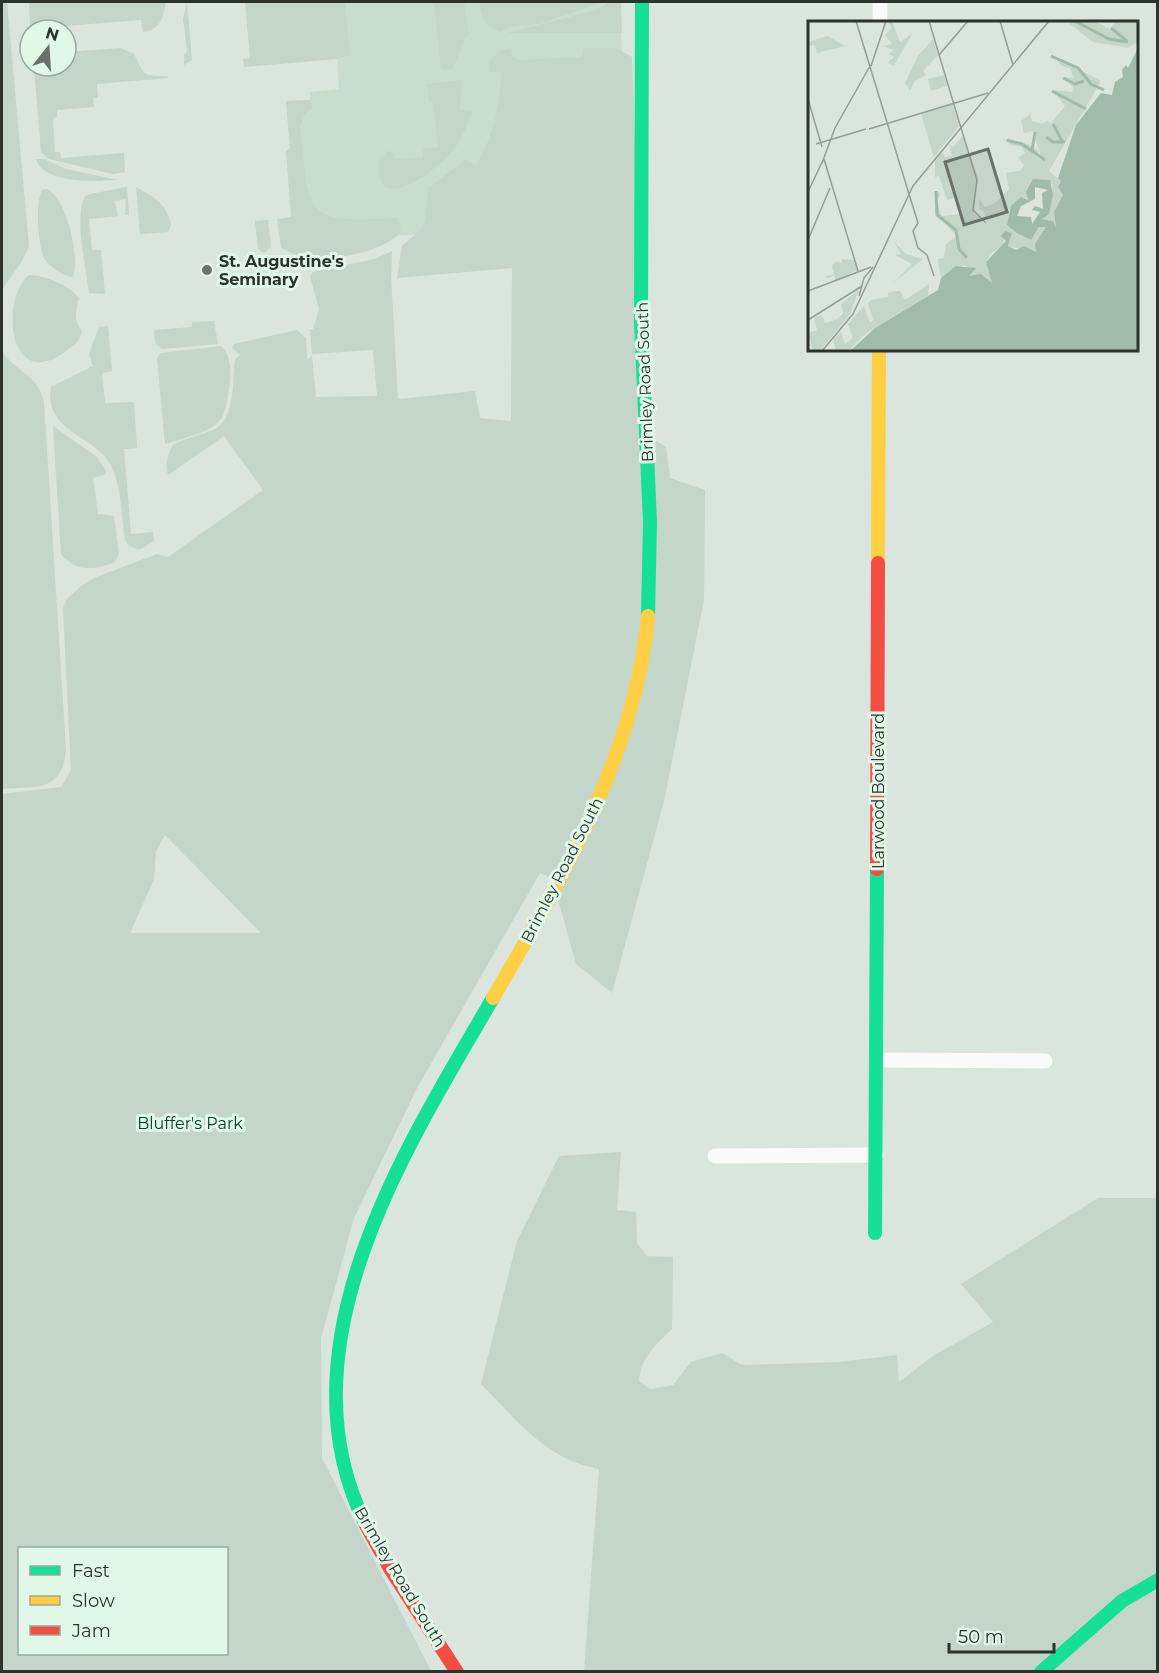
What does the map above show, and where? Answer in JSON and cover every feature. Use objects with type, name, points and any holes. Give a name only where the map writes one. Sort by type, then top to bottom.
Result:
[{"type":"street","name":"Brimley Road South","points":[[457,1671],[389,1565],[353,1498],[343,1462],[338,1429],[336,1365],[343,1320],[358,1266],[393,1177],[418,1127],[540,916],[594,807],[626,726],[640,674],[650,570],[648,469],[642,369],[642,2]]},
{"type":"street","points":[[880,2],[880,21]]},
{"type":"street","name":"Larwood Boulevard","points":[[875,1233],[878,1060],[879,351]]},
{"type":"street","points":[[878,1060],[1045,1061]]},
{"type":"street","points":[[715,1155],[876,1155]]},
{"type":"street","points":[[1041,1671],[1122,1601],[1158,1580]]},
{"type":"shaded area","points":[[334,2],[620,2],[622,56],[513,232],[299,238],[286,101],[310,100],[310,92],[339,89]]},
{"type":"green space","points":[[2,2],[7,2],[29,246],[22,261],[2,290]]},
{"type":"green space","points":[[29,2],[166,2],[162,18],[157,26],[143,32],[141,20],[78,25],[78,18],[30,18]]},
{"type":"green space","points":[[187,2],[192,60],[184,65],[184,55],[187,51],[183,19]]},
{"type":"green space","points":[[245,2],[345,2],[350,55],[337,59],[244,67],[243,59],[250,58]]},
{"type":"green space","points":[[434,2],[464,2],[469,35],[465,38],[453,69],[441,70]]},
{"type":"green space","points":[[480,2],[603,2],[539,24],[512,26],[500,32],[485,20]]},
{"type":"green space","points":[[609,2],[621,2],[622,33],[507,33],[597,10]]},
{"type":"green space","points":[[121,48],[134,54],[148,75],[168,76],[168,78],[97,84],[98,98],[93,98],[94,107],[57,110],[57,117],[53,118],[55,152],[60,152],[61,158],[124,153],[125,172],[113,174],[49,159],[41,152],[35,78],[78,78],[78,51]]},
{"type":"green space","name":"Bluffer's Park","points":[[511,48],[512,55],[518,60],[581,57],[583,48],[616,48],[632,57],[645,434],[666,447],[670,478],[705,490],[704,600],[664,801],[612,993],[576,964],[552,878],[540,873],[417,1088],[354,1218],[321,1338],[322,1458],[431,1671],[2,1672],[2,794],[61,787],[71,770],[63,608],[67,599],[94,578],[157,554],[168,557],[263,490],[224,436],[168,475],[167,471],[167,461],[172,446],[215,429],[227,416],[232,397],[235,359],[240,355],[232,348],[234,344],[297,330],[306,338],[307,360],[312,356],[316,397],[377,396],[373,350],[312,354],[310,329],[313,329],[319,309],[310,276],[313,272],[375,259],[392,251],[391,278],[398,399],[475,391],[480,418],[511,421],[512,268],[397,278],[402,246],[420,230],[425,221],[428,188],[466,159],[476,166],[488,142],[495,121],[502,72],[490,72],[489,62],[499,51]],"holes":[[[165,835],[260,932],[130,933],[154,879],[156,851]]]},
{"type":"green space","points":[[462,80],[460,110],[472,111],[457,145],[423,177],[396,189],[385,187],[380,177],[380,157],[385,156],[385,152],[393,151],[395,159],[423,157],[423,149],[438,147],[433,103],[429,103],[427,84]]},
{"type":"green space","points":[[310,100],[312,107],[304,116],[300,126],[306,179],[316,208],[327,215],[343,219],[398,218],[401,226],[399,234],[389,242],[359,253],[324,258],[307,257],[281,247],[277,219],[291,217],[286,151],[290,148],[286,101]]},
{"type":"green space","points":[[36,159],[44,159],[66,169],[118,180],[85,181],[60,177],[41,167]]},
{"type":"green space","points":[[127,187],[129,215],[125,215],[126,199],[115,201],[118,216],[89,219],[92,250],[101,250],[105,294],[89,293],[81,230],[82,206],[85,196]]},
{"type":"green space","points":[[136,187],[163,206],[171,225],[168,232],[140,234]]},
{"type":"green space","points":[[47,189],[54,195],[66,216],[75,257],[73,277],[56,270],[43,256],[38,213],[42,190]]},
{"type":"green space","points":[[268,220],[271,247],[264,253],[258,249],[255,221]]},
{"type":"green space","points":[[29,275],[57,282],[70,289],[79,298],[76,314],[77,323],[82,331],[80,338],[65,352],[46,361],[31,360],[21,352],[15,337],[14,302],[20,287]]},
{"type":"green space","points":[[214,321],[218,344],[162,349],[155,343],[154,330],[192,327],[192,322]]},
{"type":"green space","points":[[108,326],[112,371],[102,373],[105,403],[134,402],[137,448],[124,449],[131,534],[153,532],[154,541],[139,550],[129,546],[125,540],[119,494],[112,467],[95,447],[63,424],[55,414],[51,402],[51,387],[93,366],[89,354],[99,327]]},
{"type":"green space","points":[[221,346],[226,352],[230,369],[229,389],[223,416],[205,431],[165,444],[157,358],[161,353]]},
{"type":"green space","points":[[2,351],[37,385],[44,402],[66,750],[59,774],[53,780],[36,787],[2,789]]},
{"type":"green space","points":[[53,426],[97,457],[106,471],[104,475],[93,478],[98,514],[114,516],[119,554],[115,562],[100,567],[86,568],[73,564],[61,554]]},
{"type":"green space","points":[[621,1152],[617,1210],[636,1212],[637,1243],[647,1256],[673,1257],[672,1329],[650,1352],[640,1373],[639,1381],[650,1389],[673,1385],[691,1362],[722,1353],[742,1365],[839,1362],[897,1355],[899,1382],[933,1356],[993,1322],[961,1284],[1098,1198],[1157,1198],[1157,1671],[584,1671],[599,1469],[563,1457],[534,1437],[481,1384],[517,1241],[559,1156]]},
{"type":"traffic: fast","points":[[642,2],[641,321],[650,522],[648,616]]},
{"type":"traffic: fast","points":[[875,1233],[877,869]]},
{"type":"traffic: fast","points":[[366,1525],[342,1458],[336,1389],[344,1320],[363,1252],[391,1184],[424,1119],[493,998]]},
{"type":"traffic: fast","points":[[1041,1672],[1122,1601],[1158,1580]]},
{"type":"traffic: slow","points":[[878,563],[879,351]]},
{"type":"traffic: slow","points":[[493,998],[569,862],[592,815],[628,718],[640,668],[648,616]]},
{"type":"traffic: jam","points":[[877,869],[878,563]]},
{"type":"traffic: jam","points":[[366,1525],[391,1570],[457,1672]]},
{"type":"place","name":"St. Augustine's Seminary","points":[[207,270]]}]
